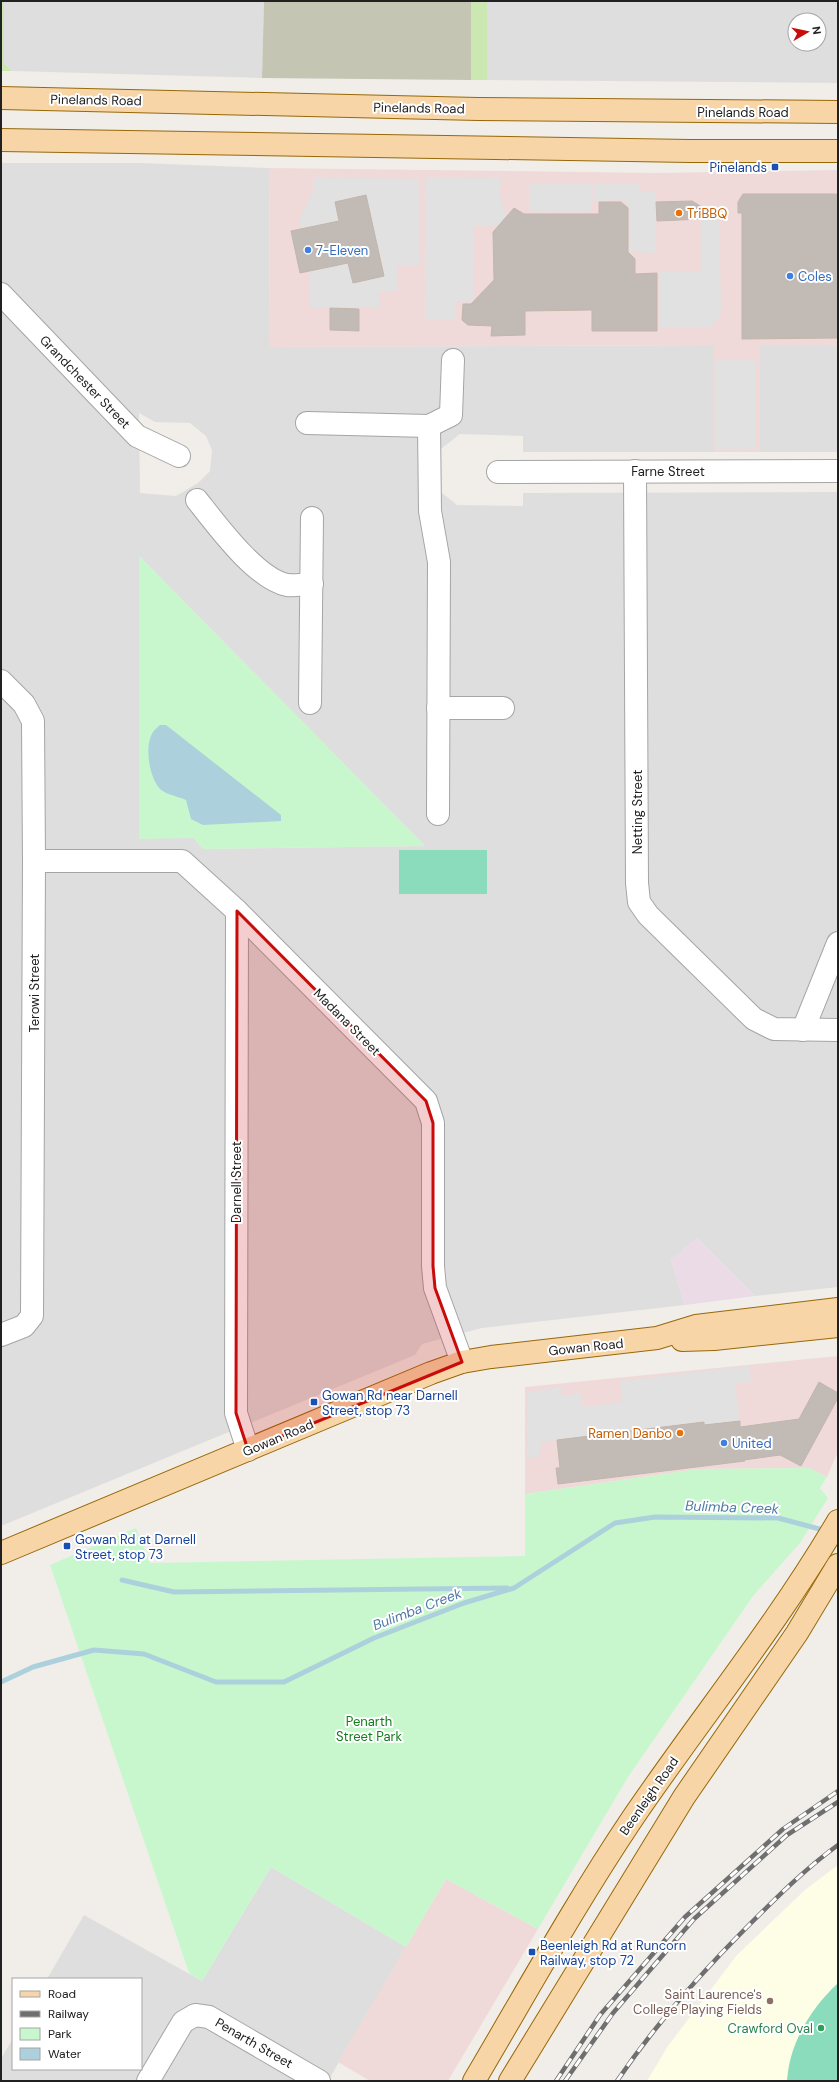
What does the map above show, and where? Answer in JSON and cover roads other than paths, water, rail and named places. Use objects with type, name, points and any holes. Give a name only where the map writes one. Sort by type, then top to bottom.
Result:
[{"type":"main road","name":"Pinelands Road","points":[[1,98],[470,109],[838,112]]},
{"type":"main road","points":[[1,140],[674,151],[838,151]]},
{"type":"main road","name":"Gowan Road","points":[[1,1553],[462,1362],[491,1357],[657,1338],[696,1326],[838,1309]]},
{"type":"main road","name":"Gowan Road","points":[[657,1338],[675,1340],[714,1339],[838,1326]]},
{"type":"main road","name":"Beenleigh Road","points":[[474,2081],[589,1885],[633,1819],[818,1555],[838,1520]]},
{"type":"main road","points":[[510,2081],[684,1797],[796,1633],[838,1565]]},
{"type":"street","name":"Grandchester Street","points":[[1,294],[137,436],[179,456]]},
{"type":"street","points":[[307,423],[429,426],[451,415],[453,360]]},
{"type":"street","points":[[429,426],[430,511],[439,562],[438,814]]},
{"type":"street","name":"Netting Street","points":[[635,471],[637,875],[639,902],[648,915],[754,1019],[774,1029],[838,1030]]},
{"type":"street","name":"Farne Street","points":[[498,472],[838,471]]},
{"type":"street","points":[[197,500],[234,546],[269,577],[287,585],[312,584]]},
{"type":"street","points":[[310,702],[312,518]]},
{"type":"street","name":"Terowi Street","points":[[1,681],[24,704],[33,721],[34,861],[32,1316],[24,1326],[1,1335]]},
{"type":"street","points":[[438,708],[503,708]]},
{"type":"street","name":"Madana Street","points":[[34,861],[182,861],[237,912],[426,1101],[433,1123],[434,1280],[462,1362]]},
{"type":"street","name":"Darnell Street","points":[[237,912],[236,1413],[248,1450]]},
{"type":"street","points":[[803,1030],[838,943]]},
{"type":"street","name":"Penarth Street","points":[[148,2081],[183,2022],[195,2015],[209,2017],[319,2081]]},
{"type":"water","points":[[160,725],[166,725],[281,815],[281,821],[203,825],[191,819],[186,800],[162,791],[156,784],[153,777],[148,753],[149,745],[153,732]]},
{"type":"waterway","name":"Bulimba Creek","points":[[1,1682],[33,1667],[94,1650],[144,1654],[216,1682],[284,1682],[374,1638],[464,1603],[514,1588],[615,1523],[655,1517],[778,1518],[827,1531]]},
{"type":"waterway","points":[[122,1580],[174,1592],[507,1588]]},
{"type":"railway","points":[[556,2081],[600,2015],[685,1917],[783,1829],[838,1791]]},
{"type":"railway","points":[[565,2081],[613,2013],[694,1919],[787,1835],[838,1802]]},
{"type":"railway","points":[[617,2081],[662,2020],[713,1963],[748,1926],[814,1863],[838,1845]]},
{"type":"place","name":"Pinelands","points":[[775,167]]},
{"type":"place","name":"TriBBQ","points":[[679,213]]},
{"type":"place","name":"7-Eleven","points":[[308,250]]},
{"type":"place","name":"Coles","points":[[790,276]]},
{"type":"place","name":"Gowan Rd near Darnell Street, stop 73","points":[[314,1402]]},
{"type":"place","name":"Ramen Danbo","points":[[680,1433]]},
{"type":"place","name":"United","points":[[724,1443]]},
{"type":"place","name":"Gowan Rd at Darnell Street, stop 73","points":[[67,1546]]},
{"type":"place","name":"Beenleigh Rd at Runcorn Railway, stop 72","points":[[532,1952]]},
{"type":"place","name":"Saint Laurence's College Playing Fields","points":[[770,2001]]},
{"type":"place","name":"Crawford Oval","points":[[821,2028]]},
{"type":"park label","name":"Penarth Street Park","points":[[369,1728]]}]
